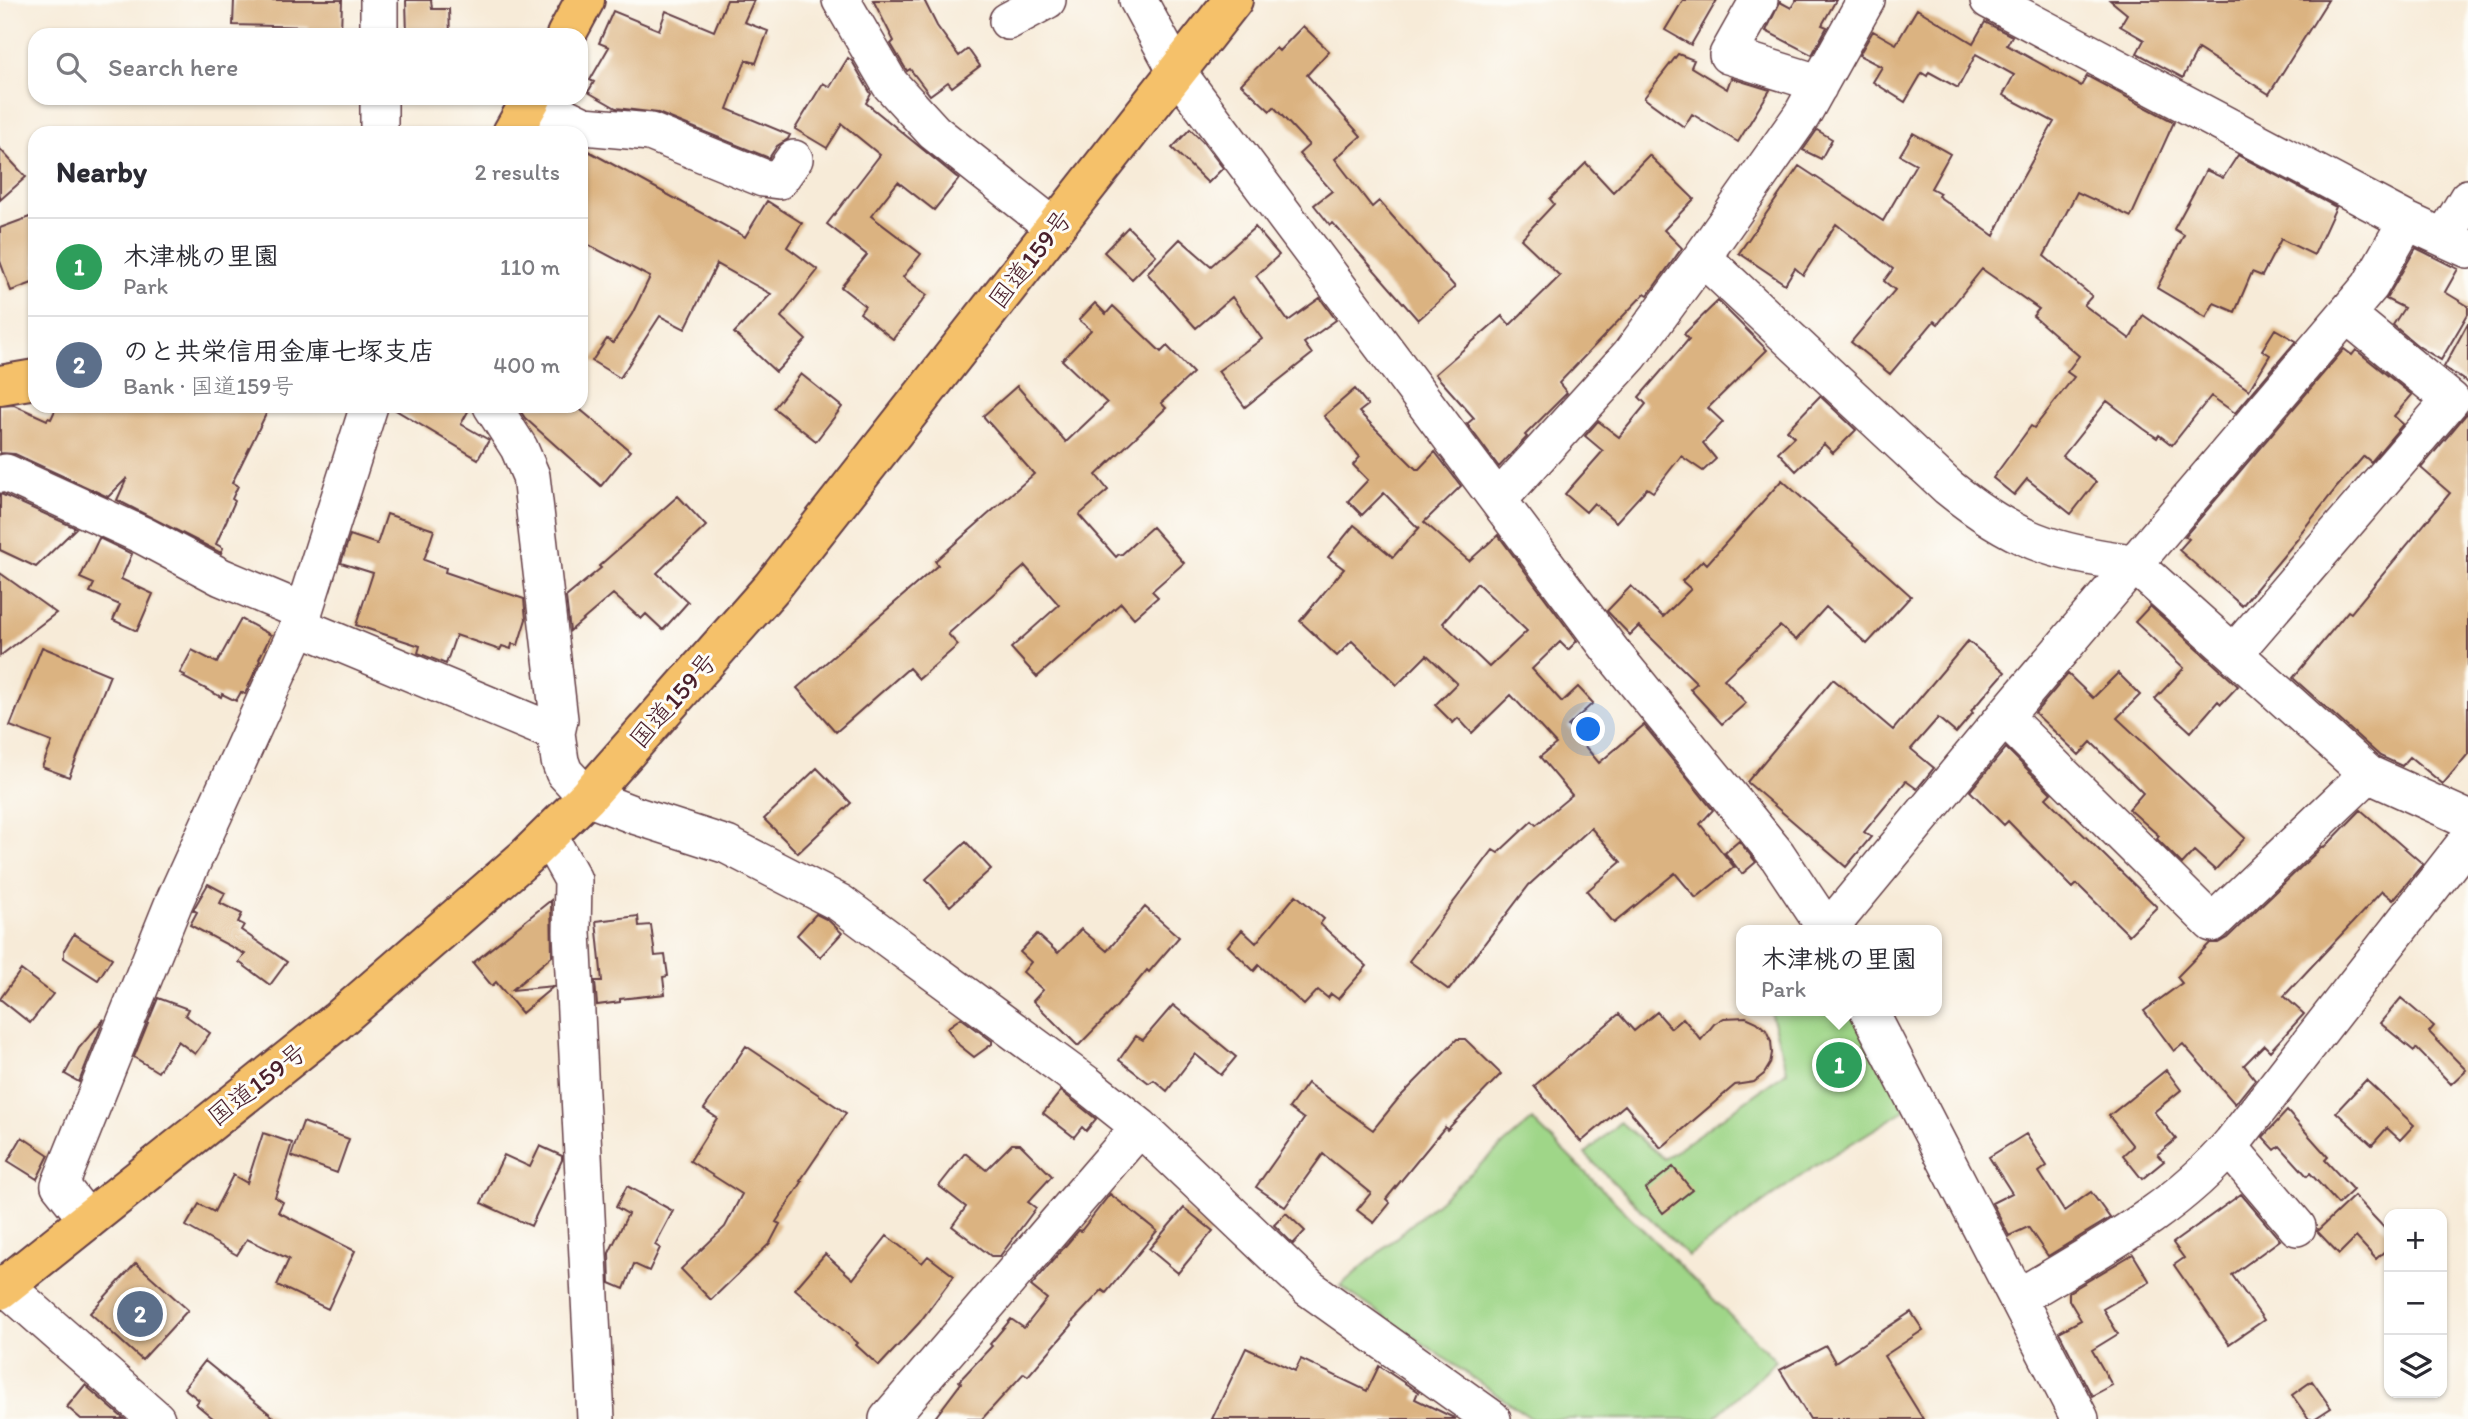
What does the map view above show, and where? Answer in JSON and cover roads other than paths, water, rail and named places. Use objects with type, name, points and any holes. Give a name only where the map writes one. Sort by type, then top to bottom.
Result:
[{"type":"main road","points":[[570,28],[585,0]]},
{"type":"main road","name":"国道159号","points":[[3,1288],[337,1021],[548,837],[587,797],[772,587],[1233,0]]},
{"type":"main road","points":[[516,126],[528,105]]},
{"type":"main road","points":[[0,385],[28,380]]},
{"type":"street","points":[[379,0],[379,28]]},
{"type":"street","points":[[841,0],[890,85],[934,132],[1055,228]]},
{"type":"street","points":[[1008,21],[1045,0]]},
{"type":"street","points":[[1138,0],[1177,72],[1614,655],[1777,855],[1825,925]]},
{"type":"street","points":[[1759,0],[1728,55],[1805,79],[1818,87]]},
{"type":"street","points":[[1498,500],[1630,355],[1802,115],[1866,0]]},
{"type":"street","points":[[1989,0],[2407,221],[2456,243],[2468,198]]},
{"type":"street","points":[[379,105],[379,126]]},
{"type":"street","points":[[543,105],[583,126]]},
{"type":"street","points":[[588,126],[650,132],[763,178],[779,180],[794,159]]},
{"type":"street","points":[[1832,925],[2133,563],[2370,286],[2407,221]]},
{"type":"street","points":[[1702,257],[1978,512],[2012,532],[2049,548],[2087,557],[2133,563],[2368,774],[2468,819]]},
{"type":"street","points":[[2234,653],[2451,400],[2346,314]]},
{"type":"street","points":[[88,1220],[60,1185],[174,902],[302,619],[367,413]]},
{"type":"street","points":[[496,413],[519,448],[531,476],[559,719],[556,733],[560,761],[564,772],[587,797],[727,845],[840,903],[1075,1075],[1140,1127],[1309,1287],[1492,1419]]},
{"type":"street","points":[[0,474],[6,473],[144,536],[302,619],[556,733]]},
{"type":"street","points":[[2004,717],[2212,923],[2368,774]]},
{"type":"street","points":[[548,837],[573,880],[572,932],[596,1419]]},
{"type":"street","points":[[2018,1298],[2152,1217],[2181,1195],[2468,841]]},
{"type":"street","points":[[1872,1016],[2080,1419]]},
{"type":"street","points":[[888,1419],[1140,1127]]},
{"type":"street","points":[[2214,1152],[2297,1227]]},
{"type":"street","points":[[3,1288],[156,1419]]},
{"type":"place","name":"木津桃の里園","points":[[1839,1065]]},
{"type":"place","name":"のと共栄信用金庫七塚支店","points":[[140,1314]]}]
